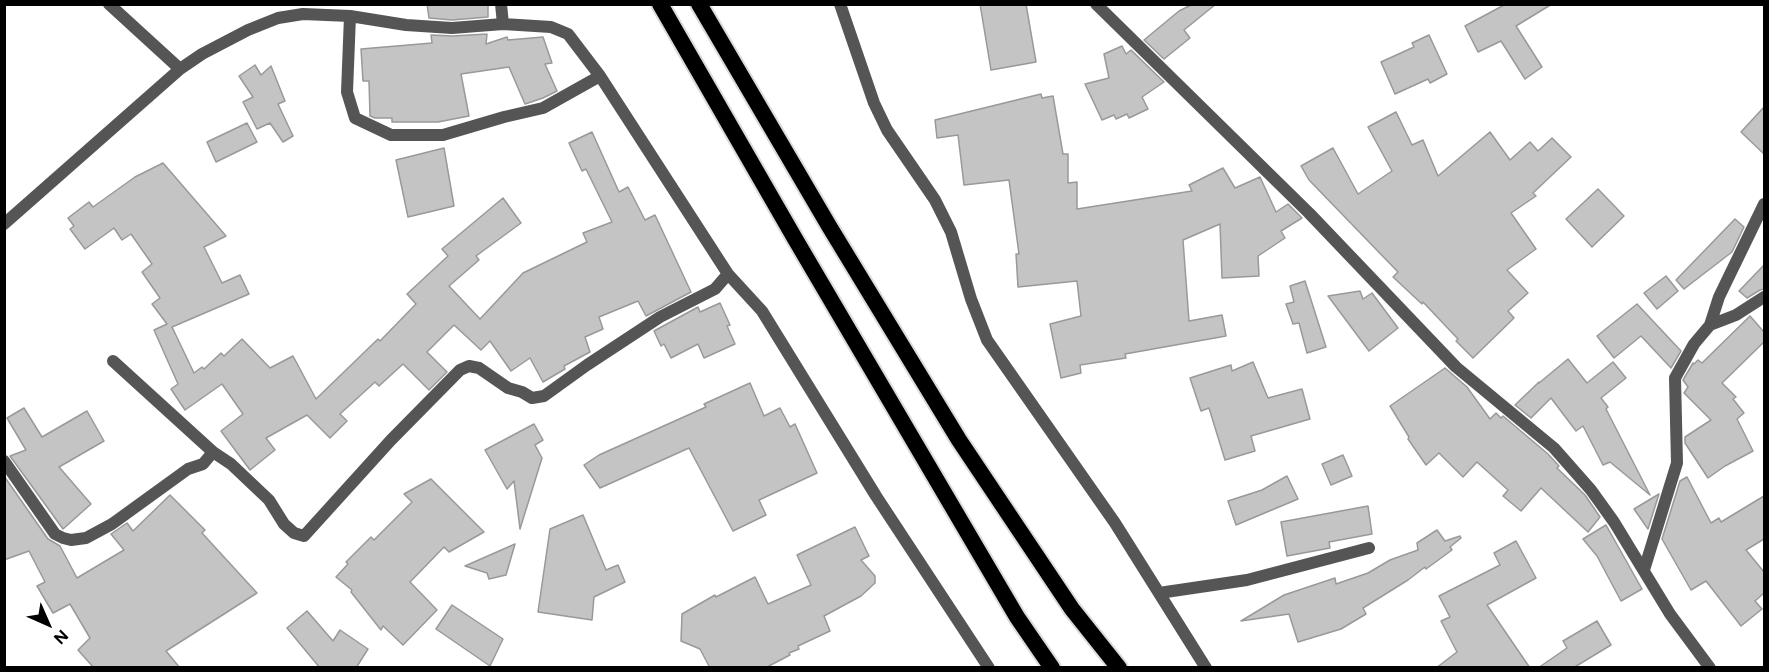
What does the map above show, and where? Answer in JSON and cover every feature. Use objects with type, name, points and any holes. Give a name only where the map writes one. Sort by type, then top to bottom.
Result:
[{"type":"highway","points":[[660,4],[1011,607],[1052,668]]},
{"type":"highway","points":[[699,4],[829,226],[959,440],[1072,609],[1119,668]]},
{"type":"street","points":[[109,4],[180,69]]},
{"type":"street","points":[[501,4],[503,24]]},
{"type":"street","points":[[840,4],[874,104],[887,130],[935,200],[951,232],[971,299],[987,340],[1115,523],[1206,668]]},
{"type":"street","points":[[1096,4],[1309,213],[1456,367],[1554,448],[1591,490],[1670,614],[1710,668]]},
{"type":"street","points":[[4,224],[180,69],[202,54],[248,30],[278,18],[303,14],[350,16],[406,25],[452,28],[503,24],[551,27],[568,34],[600,76],[728,274],[762,311],[876,496],[989,668]]},
{"type":"street","points":[[350,16],[347,92],[352,110],[355,118],[391,135],[443,135],[543,108],[600,76]]},
{"type":"street","points":[[1644,570],[1677,463],[1675,378],[1694,344],[1710,325],[1719,297],[1764,204]]},
{"type":"street","points":[[113,361],[269,500],[284,524],[294,533],[304,536],[391,440],[460,370],[469,366],[479,368],[508,388],[532,398],[544,396],[660,317],[715,289],[728,274]]},
{"type":"street","points":[[1710,325],[1736,315],[1764,297]]},
{"type":"street","points":[[4,461],[55,534],[71,540],[86,538],[112,524],[188,469],[203,464],[213,452]]},
{"type":"street","points":[[1159,593],[1247,580],[1369,548]]},
{"type":"building","points":[[427,4],[488,4],[488,17],[452,20],[429,18]]},
{"type":"building","points":[[980,4],[1026,4],[1036,62],[991,70]]},
{"type":"building","points":[[1193,4],[1216,4],[1184,30],[1190,38],[1164,59],[1144,40],[1179,11]]},
{"type":"building","points":[[1506,4],[1552,4],[1516,26],[1542,67],[1525,79],[1501,41],[1478,52],[1465,26]]},
{"type":"building","points":[[487,34],[486,44],[507,37],[508,40],[543,37],[552,63],[545,64],[557,91],[525,104],[509,67],[461,74],[469,116],[438,122],[392,122],[392,118],[370,116],[369,81],[363,81],[361,49],[432,43],[431,35]]},
{"type":"building","points":[[1429,35],[1447,74],[1430,83],[1428,79],[1395,94],[1381,62],[1414,47],[1412,43]]},
{"type":"building","points":[[1122,46],[1126,54],[1131,50],[1164,82],[1142,97],[1148,109],[1129,118],[1127,114],[1116,119],[1114,115],[1102,120],[1085,84],[1109,78],[1104,54]]},
{"type":"building","points":[[255,65],[261,75],[271,66],[285,101],[278,104],[293,136],[283,142],[270,123],[257,129],[243,102],[253,97],[239,76]]},
{"type":"building","points":[[1041,94],[1042,98],[1053,96],[1063,154],[1068,154],[1068,183],[1077,182],[1077,209],[1192,191],[1189,185],[1223,168],[1235,188],[1260,177],[1276,212],[1288,204],[1302,218],[1281,231],[1285,238],[1258,256],[1259,276],[1222,278],[1220,224],[1183,240],[1189,321],[1222,315],[1226,336],[1125,354],[1126,358],[1080,365],[1081,373],[1061,378],[1050,324],[1081,316],[1077,281],[1018,287],[1016,254],[1019,254],[1009,180],[964,185],[958,135],[937,138],[935,120]]},
{"type":"building","points":[[1764,107],[1764,154],[1741,132]]},
{"type":"building","points":[[1396,112],[1412,145],[1423,140],[1438,176],[1490,132],[1510,160],[1530,142],[1538,151],[1552,138],[1571,157],[1533,193],[1536,196],[1511,213],[1536,249],[1507,270],[1528,293],[1508,311],[1514,318],[1473,358],[1423,302],[1422,304],[1393,277],[1398,272],[1309,180],[1301,166],[1333,148],[1358,194],[1392,171],[1368,127]]},
{"type":"building","points":[[247,123],[257,142],[216,162],[207,142]]},
{"type":"building","points":[[592,132],[619,192],[628,187],[645,220],[655,215],[691,292],[646,316],[638,301],[599,317],[603,329],[585,337],[590,352],[564,366],[565,369],[543,382],[530,358],[511,371],[490,341],[481,350],[454,325],[427,352],[447,372],[429,390],[403,364],[379,386],[375,382],[340,414],[347,421],[330,438],[307,415],[266,438],[275,450],[250,470],[221,431],[243,414],[222,384],[185,410],[171,389],[178,384],[154,330],[167,324],[152,304],[160,298],[142,272],[152,264],[131,234],[122,240],[114,228],[85,249],[70,229],[74,226],[68,218],[89,202],[93,207],[135,177],[163,163],[226,236],[204,247],[222,283],[240,275],[249,294],[172,327],[194,373],[202,367],[204,369],[221,353],[224,356],[242,339],[270,368],[293,356],[316,399],[378,339],[380,341],[416,304],[407,294],[448,256],[442,249],[503,198],[521,223],[476,256],[479,260],[449,286],[480,319],[523,273],[587,242],[583,233],[612,222],[586,169],[582,171],[569,143]]},
{"type":"building","points":[[444,148],[454,206],[408,217],[396,160]]},
{"type":"building","points":[[1598,189],[1624,216],[1592,247],[1566,219]]},
{"type":"building","points":[[1735,219],[1744,227],[1732,252],[1684,289],[1676,280]]},
{"type":"building","points":[[1764,265],[1764,289],[1747,298],[1739,291]]},
{"type":"building","points":[[1666,276],[1678,291],[1657,309],[1644,293]]},
{"type":"building","points":[[1305,281],[1326,347],[1307,353],[1299,323],[1293,324],[1286,304],[1294,302],[1290,286]]},
{"type":"building","points":[[1360,291],[1363,299],[1372,293],[1398,328],[1369,351],[1328,296]]},
{"type":"building","points":[[720,303],[730,325],[727,326],[735,344],[704,358],[698,344],[671,358],[664,344],[661,346],[654,331],[698,307],[700,312]]},
{"type":"building","points":[[1637,304],[1681,351],[1671,368],[1641,336],[1614,358],[1597,336]]},
{"type":"building","points":[[1750,316],[1764,332],[1764,342],[1722,383],[1736,397],[1733,399],[1744,413],[1737,419],[1753,451],[1708,478],[1685,443],[1685,437],[1711,420],[1684,393],[1688,387],[1683,380],[1693,363],[1698,360],[1702,363]]},
{"type":"building","points":[[1568,359],[1587,383],[1613,362],[1626,378],[1601,398],[1608,407],[1606,409],[1650,495],[1610,462],[1603,465],[1583,426],[1576,431],[1551,398],[1531,418],[1515,405]]},
{"type":"building","points":[[1253,362],[1268,398],[1302,389],[1310,419],[1251,436],[1255,451],[1225,460],[1209,408],[1201,411],[1190,378],[1231,365],[1232,371]]},
{"type":"building","points":[[1445,368],[1467,387],[1490,419],[1496,413],[1501,418],[1503,416],[1548,454],[1559,466],[1557,468],[1585,495],[1600,517],[1588,532],[1541,488],[1521,511],[1503,496],[1508,490],[1477,462],[1463,477],[1439,453],[1426,465],[1408,439],[1409,437],[1390,406]]},
{"type":"building","points":[[750,383],[764,416],[780,408],[790,427],[795,424],[817,473],[759,500],[766,515],[733,531],[689,448],[600,488],[584,465],[599,455],[706,407],[704,404]]},
{"type":"building","points":[[24,408],[42,437],[87,411],[104,441],[59,467],[91,504],[63,529],[10,456],[26,450],[7,418]]},
{"type":"building","points":[[534,424],[543,440],[535,445],[542,458],[520,529],[514,481],[507,489],[485,450]]},
{"type":"building","points":[[1343,455],[1352,476],[1331,485],[1322,464]]},
{"type":"building","points":[[4,476],[48,539],[60,546],[77,578],[124,550],[111,534],[127,523],[133,531],[170,495],[205,530],[202,533],[257,593],[166,651],[180,668],[94,668],[78,650],[90,638],[70,604],[53,613],[37,586],[45,582],[29,551],[4,560]]},
{"type":"building","points":[[1287,476],[1298,499],[1236,525],[1228,501],[1262,490]]},
{"type":"building","points":[[1687,477],[1711,523],[1719,518],[1721,522],[1764,496],[1764,539],[1746,550],[1764,572],[1764,593],[1755,601],[1762,609],[1741,626],[1706,581],[1691,590],[1662,539],[1680,481]]},
{"type":"building","points":[[431,479],[484,532],[449,552],[444,547],[410,582],[437,610],[403,645],[383,626],[381,630],[351,592],[352,590],[336,577],[348,564],[346,562],[371,537],[374,540],[412,502],[404,494]]},
{"type":"building","points":[[1659,494],[1648,529],[1634,509]]},
{"type":"building","points":[[1368,506],[1372,534],[1329,542],[1330,548],[1287,556],[1281,522]]},
{"type":"building","points":[[583,515],[606,570],[618,565],[625,582],[594,597],[592,620],[538,612],[550,529]]},
{"type":"building","points":[[1606,525],[1642,589],[1621,601],[1597,556],[1583,539]]},
{"type":"building","points":[[855,527],[869,556],[861,560],[875,576],[875,583],[861,596],[824,616],[830,631],[798,646],[799,649],[789,653],[790,655],[765,668],[710,668],[700,649],[681,641],[682,614],[715,595],[716,597],[755,577],[768,604],[811,585],[797,555]]},
{"type":"building","points":[[1437,530],[1445,541],[1460,536],[1461,538],[1450,547],[1452,550],[1363,608],[1366,614],[1341,629],[1298,642],[1289,614],[1241,621],[1284,595],[1335,578],[1336,584],[1368,573],[1390,560],[1418,550],[1417,543]]},
{"type":"building","points":[[1516,541],[1536,578],[1487,605],[1530,668],[1436,668],[1457,652],[1441,621],[1450,617],[1439,596],[1500,565],[1494,553]]},
{"type":"building","points":[[515,544],[506,575],[489,579],[487,573],[465,566]]},
{"type":"building","points":[[452,605],[503,639],[490,666],[436,629]]},
{"type":"building","points":[[307,611],[333,641],[340,630],[368,649],[356,668],[320,668],[287,628]]},
{"type":"building","points":[[1597,621],[1611,645],[1573,668],[1538,668],[1567,648],[1563,641]]}]
